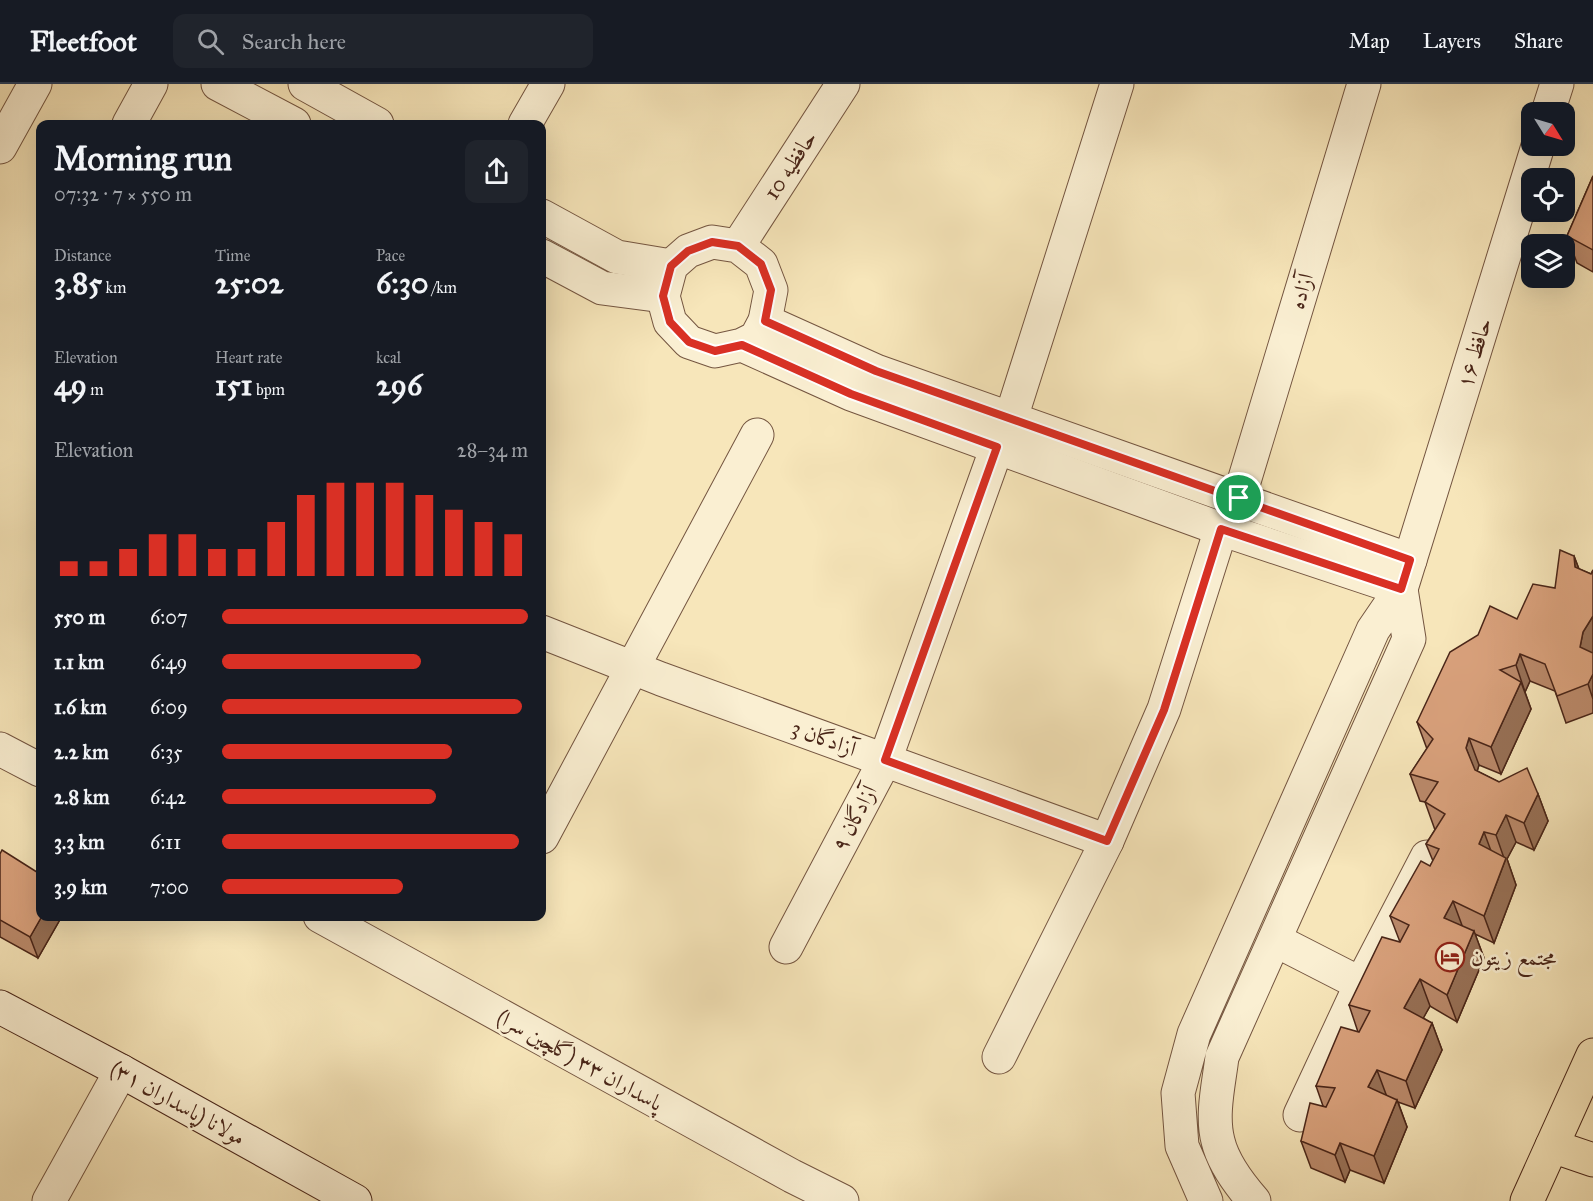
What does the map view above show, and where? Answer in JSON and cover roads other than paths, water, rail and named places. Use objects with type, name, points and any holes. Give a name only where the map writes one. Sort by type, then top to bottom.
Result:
[{"type":"main road","points":[[1527,1201],[1593,1055]]},
{"type":"main road","points":[[1552,1146],[1593,1160]]},
{"type":"street","points":[[0,147],[35,84]]},
{"type":"street","points":[[131,120],[151,84]]},
{"type":"street","points":[[218,84],[286,120]]},
{"type":"street","points":[[305,84],[370,120]]},
{"type":"street","points":[[527,120],[548,84]]},
{"type":"street","name":"حافظیه 10","points":[[738,246],[843,84]]},
{"type":"street","name":"آزادگان ۹","points":[[786,947],[885,760],[1004,433],[1117,84]]},
{"type":"street","name":"آزاده","points":[[1239,498],[1364,84]]},
{"type":"street","points":[[1551,102],[1557,84]]},
{"type":"street","name":"حافظ ۱۶","points":[[1406,575],[1535,156]]},
{"type":"street","points":[[546,218],[667,281]]},
{"type":"street","points":[[712,242],[738,246],[761,264],[771,290],[765,321],[756,338],[742,345],[715,351],[689,342],[670,322],[667,281],[688,251],[712,242]]},
{"type":"street","points":[[546,258],[602,288],[667,281]]},
{"type":"street","points":[[765,321],[876,371],[1004,433],[1221,529],[1406,575]]},
{"type":"street","points":[[742,345],[851,394],[1004,433],[1239,498],[1406,575]]},
{"type":"street","points":[[546,830],[757,435]]},
{"type":"street","points":[[999,1058],[1107,841],[1164,710],[1221,529]]},
{"type":"street","points":[[1254,1201],[1241,1186],[1218,1141],[1216,1102],[1222,1057],[1409,639],[1406,575]]},
{"type":"street","points":[[1206,1201],[1182,1146],[1178,1093],[1194,1034],[1373,630],[1406,575]]},
{"type":"street","name":"آزادگان 3","points":[[546,634],[1107,841]]},
{"type":"street","points":[[0,749],[36,768]]},
{"type":"street","points":[[1300,1115],[1361,984],[1427,857]]},
{"type":"street","name":"پاسداران ۳۳ (گلچین سرا)","points":[[329,921],[792,1176],[842,1201]]},
{"type":"street","points":[[1275,940],[1361,984]]},
{"type":"street","name":"مولانا (پاسداران ۳۱)","points":[[0,1007],[121,1071],[355,1201]]},
{"type":"street","points":[[49,1201],[121,1071]]},
{"type":"place","name":"مجتمع زیتون","points":[[1450,957]]}]
